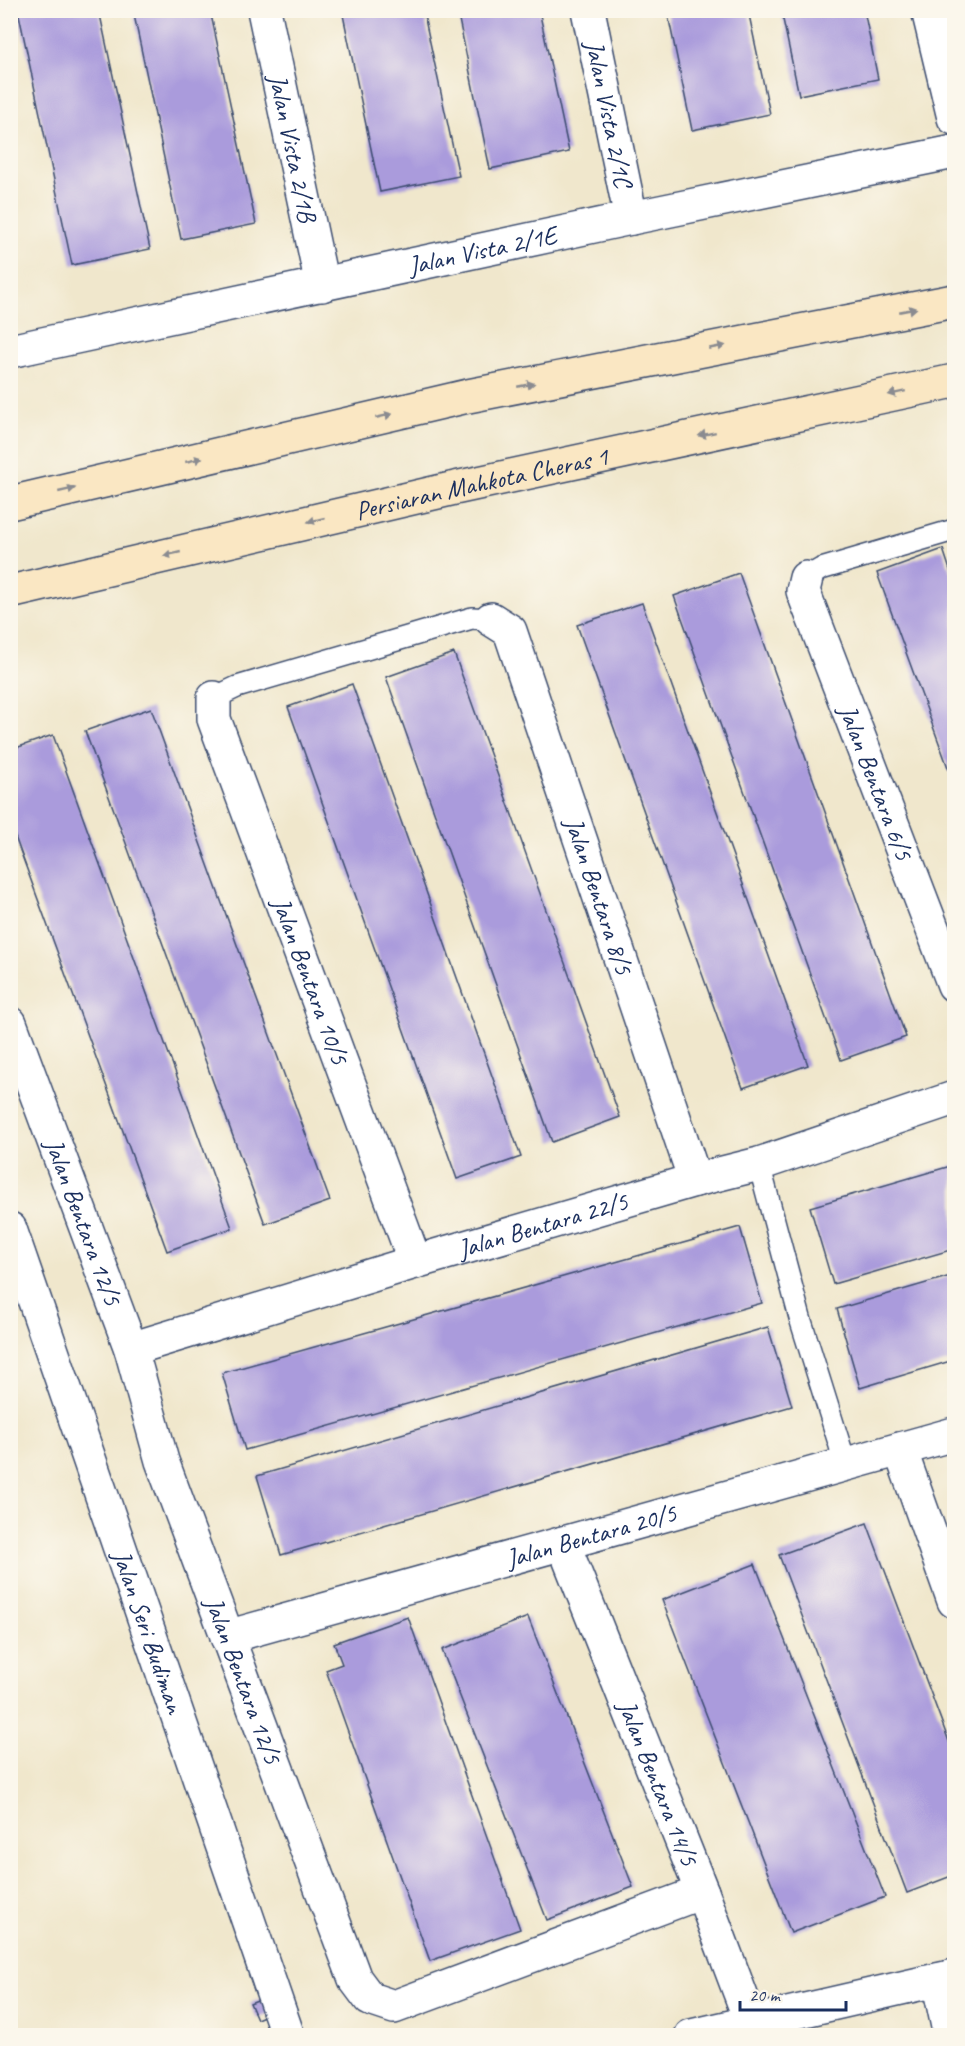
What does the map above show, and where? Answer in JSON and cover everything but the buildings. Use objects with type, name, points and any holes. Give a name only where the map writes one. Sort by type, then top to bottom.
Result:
[{"type":"main road","points":[[10,503],[468,396],[954,301]]},
{"type":"main road","name":"Persiaran Mahkota Cheras 1","points":[[10,592],[455,488],[954,381]]},
{"type":"street","name":"Jalan Vista 2/1B","points":[[264,10],[322,285]]},
{"type":"street","name":"Jalan Vista 2/1C","points":[[588,10],[631,218]]},
{"type":"street","points":[[928,10],[954,118]]},
{"type":"street","name":"Jalan Vista 2/1E","points":[[11,349],[954,152]]},
{"type":"street","name":"Jalan Bentara 6/5","points":[[806,578],[803,591],[954,985]]},
{"type":"street","name":"Jalan Bentara 8/5","points":[[491,619],[510,631],[695,1180]]},
{"type":"street","name":"Jalan Bentara 10/5","points":[[214,698],[214,719],[415,1262]]},
{"type":"street","name":"Jalan Bentara 12/5","points":[[10,1023],[131,1350],[162,1461],[355,1979],[370,1999],[394,2007],[702,1892]]},
{"type":"street","name":"Jalan Bentara 22/5","points":[[131,1350],[415,1262],[695,1180],[759,1164],[954,1098]]},
{"type":"street","name":"Jalan Seri Budiman","points":[[10,1229],[288,2036]]},
{"type":"street","name":"Jalan Bentara 20/5","points":[[227,1637],[954,1434]]},
{"type":"street","points":[[900,1449],[954,1602]]},
{"type":"street","name":"Jalan Bentara 14/5","points":[[563,1543],[702,1892],[751,2022]]},
{"type":"street","points":[[691,2036],[946,1978],[950,2036]]},
{"type":"lane","points":[[806,578],[821,569],[954,530]]},
{"type":"lane","points":[[214,698],[237,687],[472,618],[491,619]]},
{"type":"lane","points":[[759,1164],[800,1318],[846,1465]]}]
